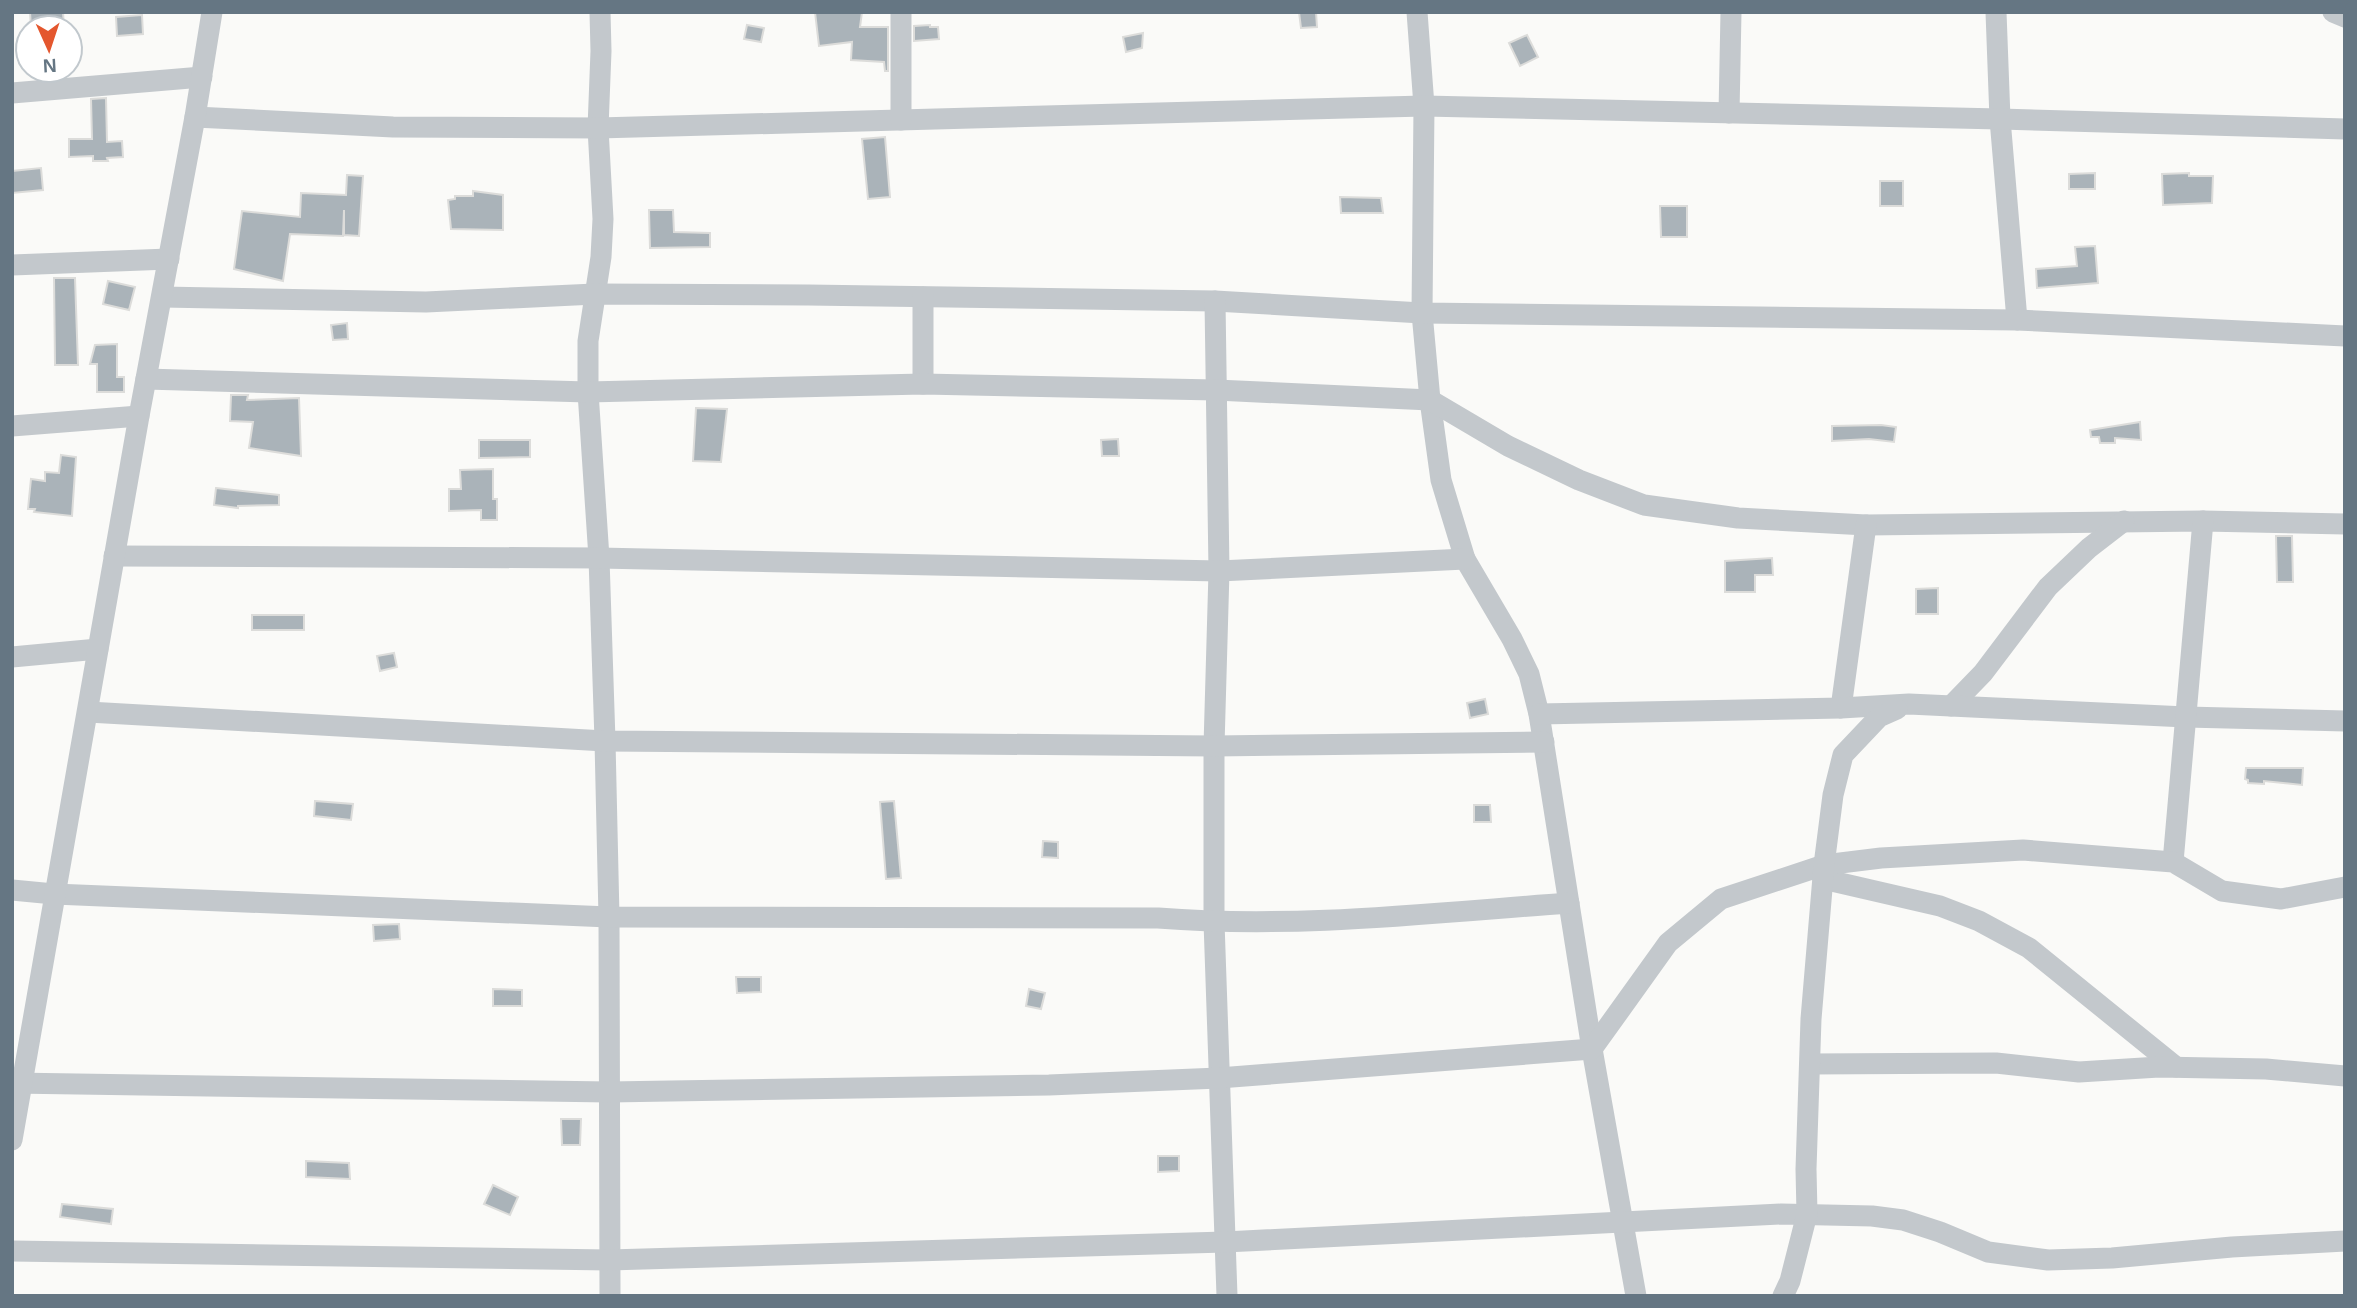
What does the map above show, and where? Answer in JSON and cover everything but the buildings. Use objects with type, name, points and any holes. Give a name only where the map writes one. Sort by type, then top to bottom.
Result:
[{"type":"street","points":[[12,1140],[17,1084],[88,712],[212,12]]},
{"type":"street","points":[[600,12],[598,128],[603,219],[601,257],[588,341],[588,393],[599,558],[605,741],[609,916],[610,1296]]},
{"type":"street","points":[[901,12],[901,120]]},
{"type":"street","points":[[1417,12],[1424,106],[1422,313],[1441,480],[1465,559],[1524,663],[1539,714],[1592,1049],[1636,1296]]},
{"type":"street","points":[[1729,113],[1731,12]]},
{"type":"street","points":[[1996,12],[2000,119],[2017,320]]},
{"type":"street","points":[[2333,12],[2345,18]]},
{"type":"street","points":[[12,93],[202,77]]},
{"type":"street","points":[[195,117],[393,127],[598,128],[1424,106],[2345,129]]},
{"type":"street","points":[[12,265],[169,259]]},
{"type":"street","points":[[162,297],[426,302],[595,294],[1215,301],[1422,313],[2017,320],[2345,336]]},
{"type":"street","points":[[923,297],[923,384]]},
{"type":"street","points":[[1215,301],[1219,571],[1214,746],[1214,922],[1227,1296]]},
{"type":"street","points":[[146,379],[588,393],[923,384],[1216,390],[1430,400],[1508,446],[1579,480],[1644,505],[1738,518],[1866,525],[2203,521],[2345,524]]},
{"type":"street","points":[[12,426],[139,416]]},
{"type":"street","points":[[2173,862],[2203,521]]},
{"type":"street","points":[[1951,706],[1983,673],[2048,587],[2089,548],[2124,522]]},
{"type":"street","points":[[1841,708],[1866,525]]},
{"type":"street","points":[[114,556],[599,558],[1219,571],[1465,559]]},
{"type":"street","points":[[12,657],[98,649]]},
{"type":"street","points":[[1539,714],[1841,708],[1909,704],[2186,717],[2345,721]]},
{"type":"street","points":[[1783,1296],[1790,1281],[1807,1214],[1810,1064],[1823,872],[1833,795],[1843,755],[1879,716],[1909,704]]},
{"type":"street","points":[[88,712],[605,741],[1214,746],[1544,742]]},
{"type":"street","points":[[17,1084],[609,1093],[1035,1085],[1219,1078],[1592,1049],[1668,943],[1721,899],[1881,858],[2023,850],[2173,862],[2222,891],[2280,899],[2345,887]]},
{"type":"street","points":[[1823,872],[1940,906],[1979,921],[2029,948],[2176,1067]]},
{"type":"street","points":[[12,890],[54,894],[609,916],[1157,918],[1214,922],[1326,920],[1569,903]]},
{"type":"street","points":[[1810,1064],[1996,1063],[2079,1072],[2176,1067],[2266,1069],[2345,1076]]},
{"type":"street","points":[[12,1251],[609,1260],[1225,1242],[1621,1220],[1807,1214],[1903,1220],[1988,1252],[2048,1260],[2345,1241]]}]
